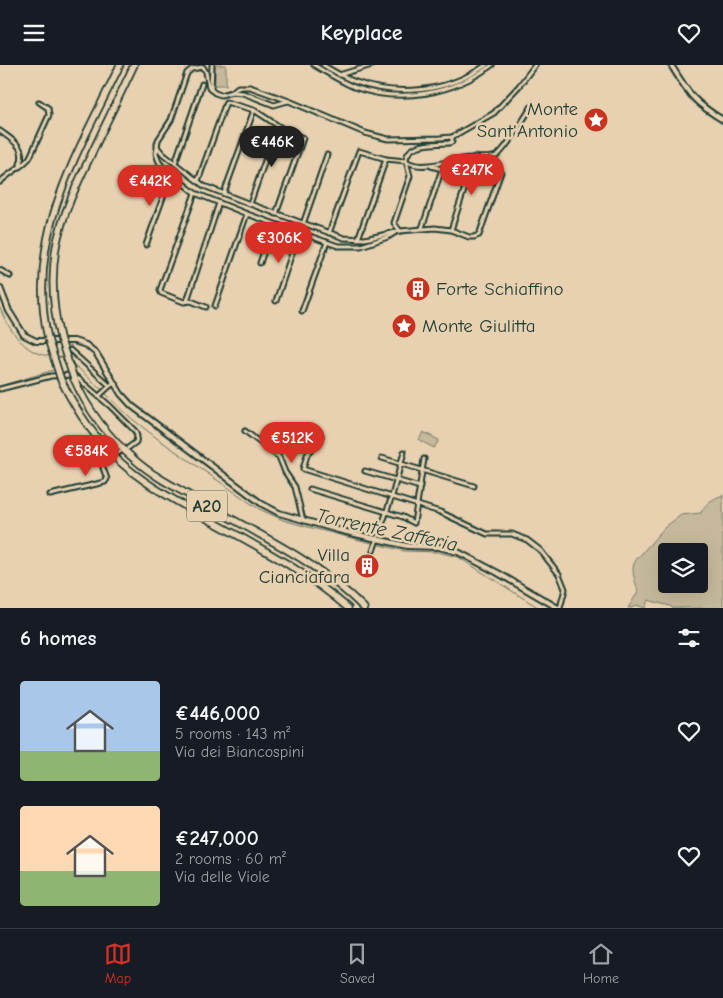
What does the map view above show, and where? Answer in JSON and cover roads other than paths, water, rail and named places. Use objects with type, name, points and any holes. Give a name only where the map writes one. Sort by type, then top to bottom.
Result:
[{"type":"highway","name":"A20","points":[[120,65],[63,185],[50,221],[45,244],[41,279],[44,318],[48,339],[61,380],[78,412],[92,431],[118,460],[136,475],[305,575],[331,593],[348,608]]},
{"type":"highway","name":"A20","points":[[134,65],[75,190],[59,236],[55,257],[54,291],[56,315],[60,338],[74,379],[88,407],[106,430],[143,467],[311,565],[342,587],[364,608]]},
{"type":"street","points":[[314,65],[354,87],[379,93],[419,95],[455,86],[492,65]]},
{"type":"street","points":[[323,65],[338,77],[375,88],[395,90],[420,90],[449,83],[486,65]]},
{"type":"street","points":[[338,77],[372,65]]},
{"type":"street","points":[[232,92],[238,87],[244,86],[289,101],[365,133],[388,139],[452,137],[499,108],[520,86],[535,65]]},
{"type":"street","points":[[671,65],[693,99],[723,120]]},
{"type":"street","points":[[289,101],[274,105],[243,93],[232,92],[221,95],[211,90],[203,66],[192,69],[188,73],[171,120],[157,144],[156,155],[159,162],[171,175],[195,193],[273,224],[327,242],[345,247],[361,246],[388,237],[398,231]]},
{"type":"street","points":[[206,72],[211,66]]},
{"type":"street","points":[[211,66],[211,90]]},
{"type":"street","points":[[175,163],[202,84]]},
{"type":"street","points":[[0,182],[28,160],[48,118],[48,108],[39,102]]},
{"type":"street","points":[[198,181],[226,102],[254,110],[277,126],[303,138],[276,214]]},
{"type":"street","points":[[426,165],[498,155],[532,106]]},
{"type":"street","points":[[224,193],[254,110]]},
{"type":"street","points":[[250,204],[277,126]]},
{"type":"street","points":[[0,131],[20,148],[22,155],[20,165]]},
{"type":"street","points":[[398,231],[394,223],[410,176],[406,161],[409,152],[420,146],[452,142],[452,137]]},
{"type":"street","points":[[157,144],[160,151],[204,186],[348,239],[422,229],[451,230],[469,237],[479,235],[501,173],[499,168],[475,157]]},
{"type":"street","points":[[329,233],[359,151],[386,159],[406,161],[410,164],[442,169],[422,229]]},
{"type":"street","points":[[303,224],[327,155]]},
{"type":"street","points":[[451,230],[475,157]]},
{"type":"street","points":[[358,239],[386,159]]},
{"type":"street","points":[[146,245],[171,175]]},
{"type":"street","points":[[195,193],[160,293],[184,302],[187,301],[206,307]]},
{"type":"street","points":[[187,301],[219,203]]},
{"type":"street","points":[[215,306],[247,214]]},
{"type":"street","points":[[260,263],[273,224]]},
{"type":"street","points":[[276,301],[300,232]]},
{"type":"street","points":[[302,311],[327,242]]},
{"type":"street","points":[[0,270],[10,276]]},
{"type":"street","points":[[0,288],[8,311],[26,337],[36,341],[74,341],[86,345],[96,353],[111,385]]},
{"type":"street","points":[[70,350],[139,412],[258,501],[279,513],[378,540],[407,546],[439,547],[458,552],[559,608],[565,589],[559,574],[540,551],[527,540],[512,534],[487,534],[444,513],[302,469],[307,455],[321,436]]},
{"type":"street","points":[[0,389],[52,376],[74,375],[100,395],[135,431],[137,436],[136,442],[128,448]]},
{"type":"street","points":[[100,395],[111,385]]},
{"type":"street","points":[[245,431],[270,449],[281,460],[285,472],[295,487],[304,521]]},
{"type":"street","points":[[374,549],[392,497],[404,452]]},
{"type":"street","points":[[50,495],[104,483],[107,479],[103,468],[104,460],[108,458]]},
{"type":"street","points":[[382,458],[474,486]]},
{"type":"street","points":[[310,489],[386,512],[414,523],[424,459]]},
{"type":"street","points":[[365,471],[420,487]]},
{"type":"waterway","points":[[0,308],[19,340],[34,351],[42,355],[51,356]]},
{"type":"waterway","points":[[57,357],[65,358]]},
{"type":"waterway","name":"Torrente Zafferia","points":[[71,362],[77,367]]},
{"type":"waterway","name":"Torrente Zafferia","points":[[73,367],[77,367],[102,390]]},
{"type":"waterway","name":"Torrente Zafferia","points":[[0,386],[54,370]]},
{"type":"waterway","name":"Torrente Zafferia","points":[[105,393],[131,418],[158,439],[259,509],[283,520],[404,551],[438,552],[458,557],[539,608]]},
{"type":"place","name":"Monte Sant'Antonio","points":[[596,120]]},
{"type":"place","name":"Forte Schiaffino","points":[[418,289]]},
{"type":"place","name":"Monte Giulitta","points":[[404,326]]},
{"type":"place","name":"Villa Cianciafara","points":[[367,566]]}]
